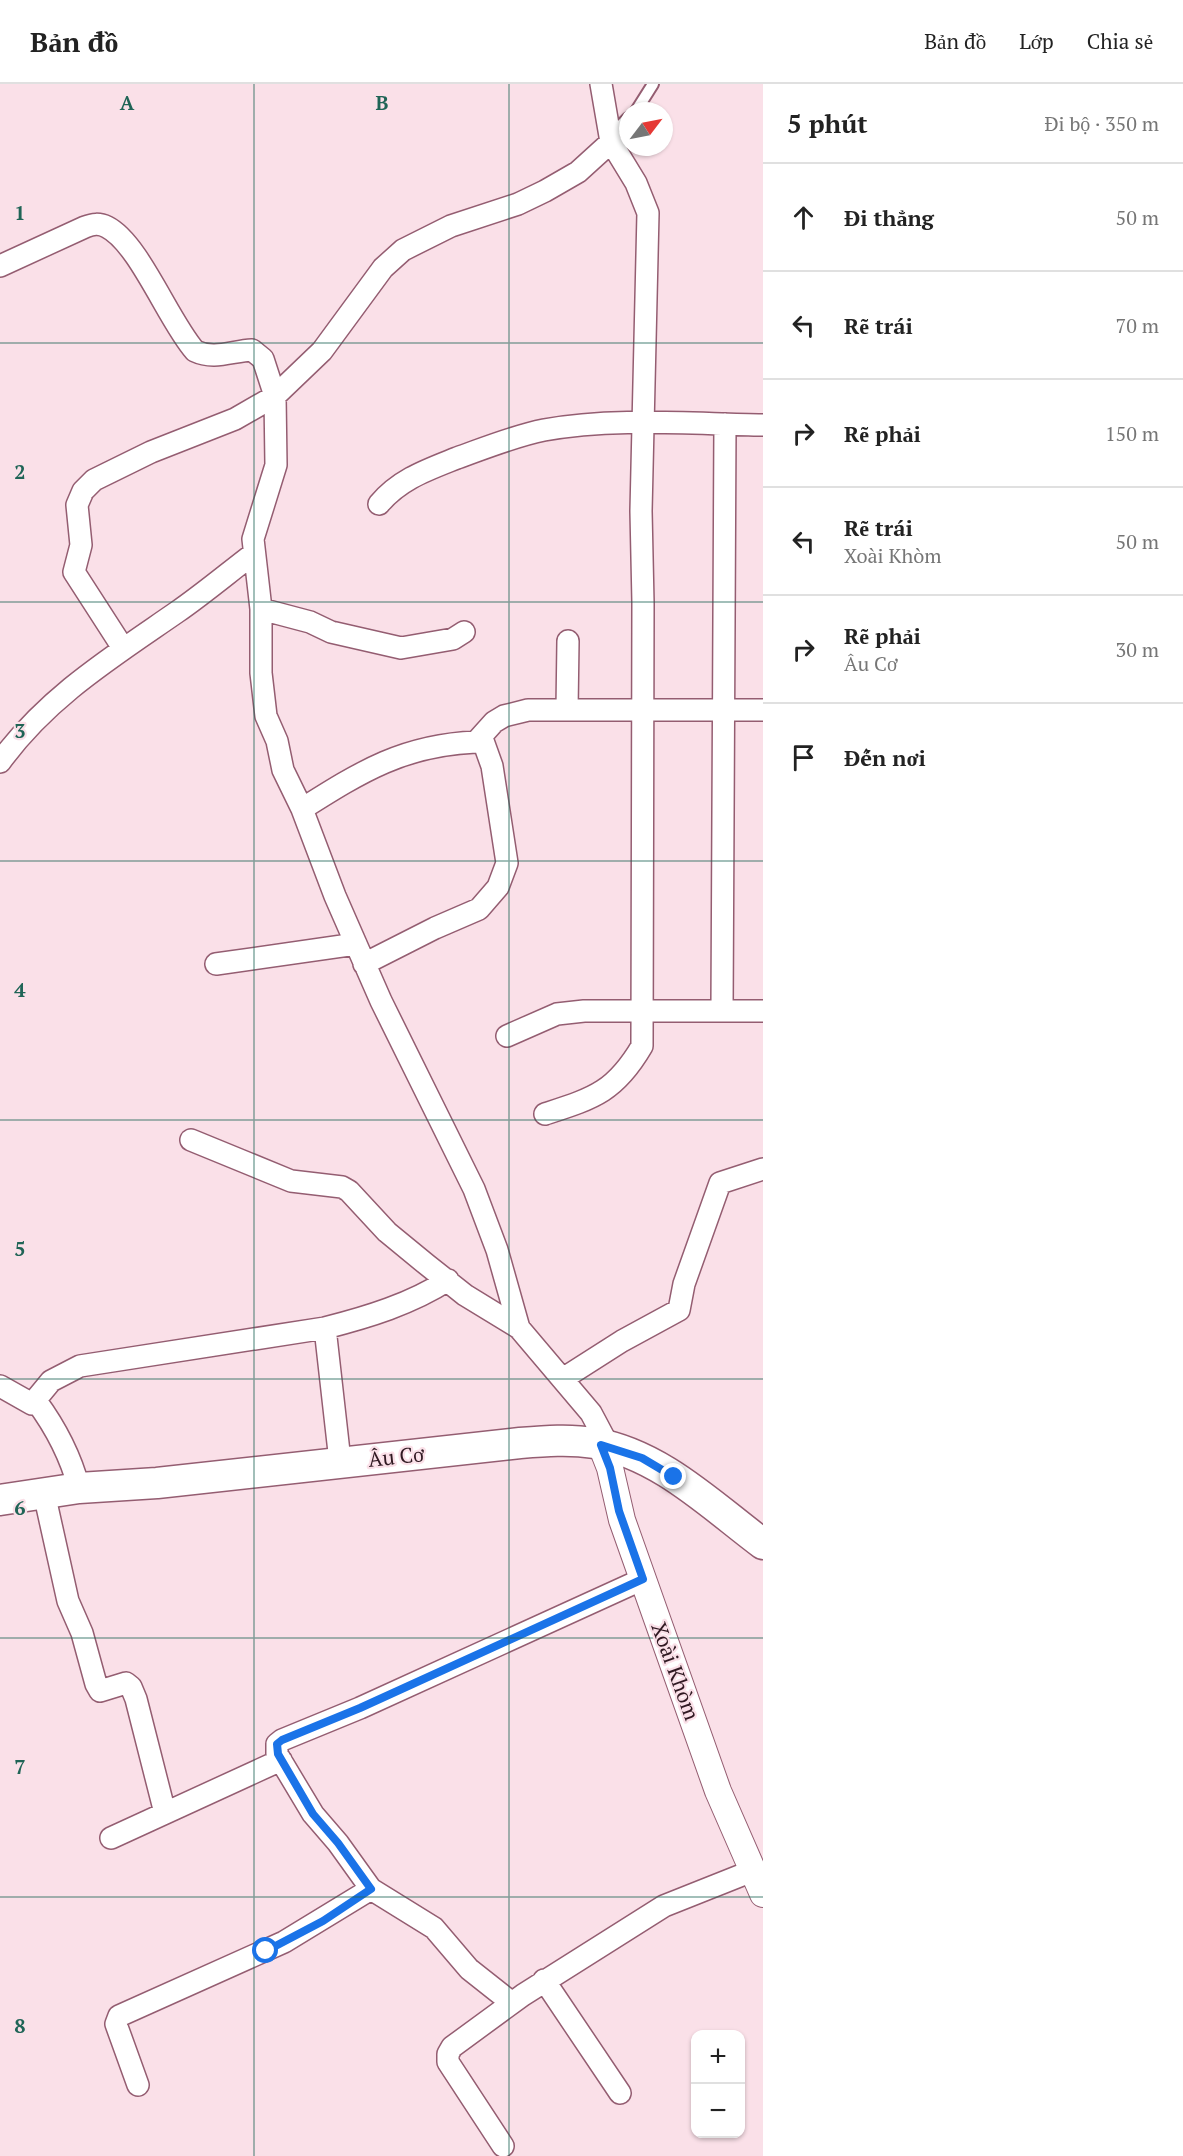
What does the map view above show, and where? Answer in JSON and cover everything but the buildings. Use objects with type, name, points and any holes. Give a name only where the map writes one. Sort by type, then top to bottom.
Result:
[{"type":"main road","name":"Âu Cơ","points":[[0,1500],[79,1488],[158,1483],[340,1461],[554,1440],[605,1446],[642,1458],[661,1468],[763,1544]]},
{"type":"street","points":[[545,1114],[590,1099],[620,1080],[642,1046],[641,511],[645,423],[645,273],[648,213],[636,183],[610,136],[601,84]]},
{"type":"street","points":[[123,648],[74,572],[81,545],[77,505],[83,491],[103,473],[236,419],[275,396],[322,351],[383,268],[403,250],[451,226],[518,204],[545,191],[589,164],[610,136]]},
{"type":"street","points":[[0,266],[85,227],[93,224],[106,226],[140,263],[195,351],[208,355],[250,350],[255,351],[263,359],[275,396],[276,465],[257,522],[254,554],[261,609],[260,656],[264,710],[277,741],[283,770],[302,809],[364,964],[401,1046],[474,1189],[497,1250],[519,1328]]},
{"type":"street","points":[[379,504],[396,487],[416,474],[525,435],[558,428],[645,423],[763,425]]},
{"type":"street","points":[[722,1011],[725,424]]},
{"type":"street","points":[[0,762],[35,719],[85,674],[179,610],[254,554]]},
{"type":"street","points":[[261,609],[310,622],[332,632],[401,648],[453,639],[464,632]]},
{"type":"street","points":[[567,710],[568,641]]},
{"type":"street","points":[[302,809],[355,776],[391,758],[459,741],[476,742],[494,722],[510,714],[528,710],[642,712],[763,710]]},
{"type":"street","points":[[364,964],[435,928],[479,909],[498,887],[507,863],[492,766],[482,738]]},
{"type":"street","points":[[216,964],[356,944]]},
{"type":"street","points":[[507,1036],[556,1014],[584,1011],[763,1011]]},
{"type":"street","points":[[191,1140],[291,1181],[342,1187],[349,1191],[387,1232],[465,1295],[519,1328],[564,1378],[591,1413],[605,1446]]},
{"type":"street","points":[[564,1378],[622,1341],[679,1310],[684,1284],[720,1183],[763,1169]]},
{"type":"street","points":[[0,1386],[28,1403],[36,1401],[51,1381],[80,1366],[325,1328],[364,1318],[416,1298],[448,1280]]},
{"type":"street","points":[[325,1328],[340,1461]]},
{"type":"street","points":[[36,1401],[54,1425],[71,1458],[79,1488]]},
{"type":"street","name":"Xoài Khòm","points":[[605,1446],[619,1511],[722,1802],[758,1869],[763,1894]]},
{"type":"street","points":[[44,1493],[68,1600],[82,1633],[96,1684],[100,1690],[104,1691],[126,1683],[131,1686],[165,1813]]},
{"type":"street","points":[[512,2003],[469,1969],[434,1928],[371,1889],[338,1843],[313,1814],[276,1749],[282,1740],[360,1708],[643,1579]]},
{"type":"street","points":[[111,1838],[281,1760]]},
{"type":"street","points":[[502,2146],[448,2062],[448,2054],[452,2047],[544,1980],[664,1906],[758,1869]]},
{"type":"street","points":[[138,2085],[116,2024],[119,2016],[284,1942],[371,1889]]},
{"type":"street","points":[[544,1980],[620,2093]]},
{"type":"lane","points":[[642,102],[653,84]]},
{"type":"lane","points":[[610,136],[619,127]]},
{"type":"route","points":[[266,1951],[323,1921],[371,1889],[338,1843],[313,1814],[278,1754],[277,1744],[643,1579],[619,1511],[610,1468],[601,1445],[642,1458],[674,1477]]}]
